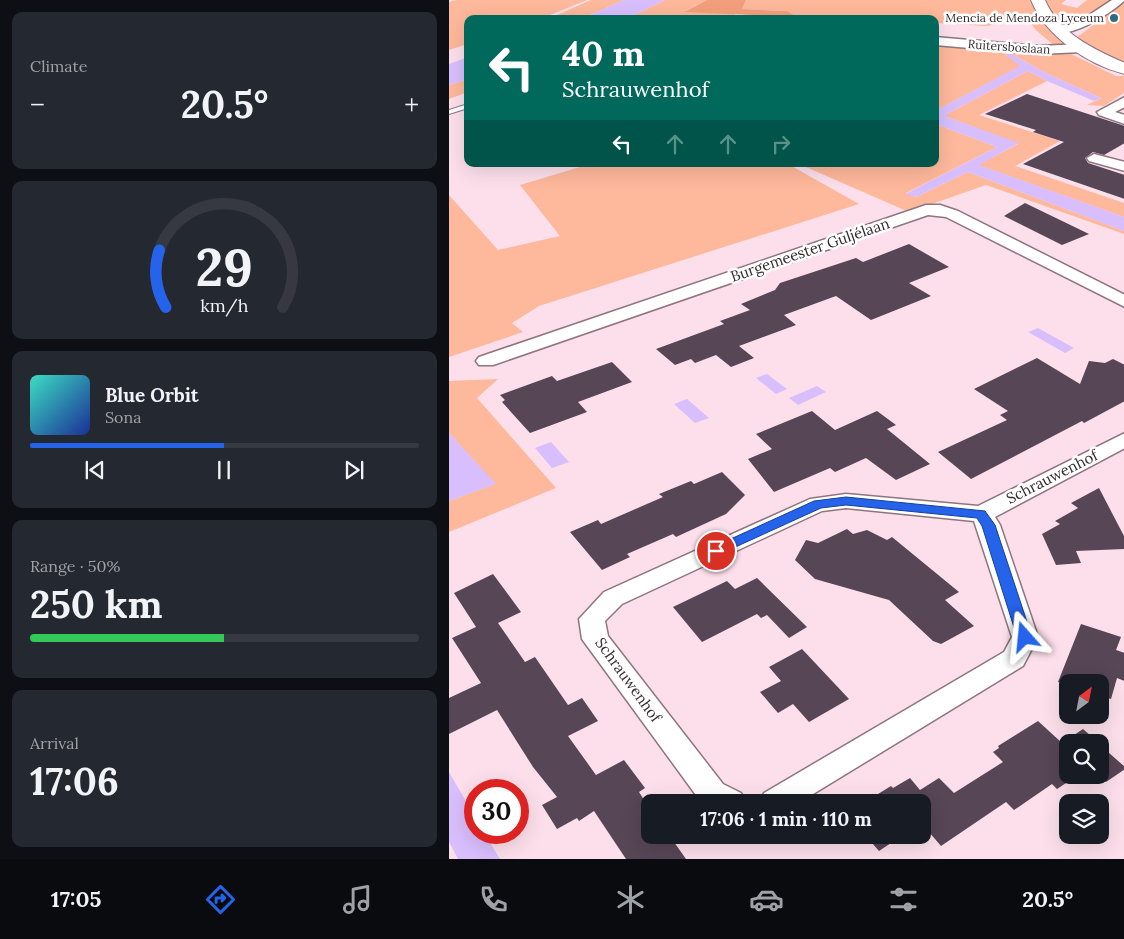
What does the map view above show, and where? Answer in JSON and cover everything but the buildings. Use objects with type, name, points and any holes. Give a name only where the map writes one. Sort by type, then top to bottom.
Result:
[{"type":"street","name":"Ruitersboslaan","points":[[1038,0],[1043,14],[1057,29],[1083,48],[1124,69]]},
{"type":"street","points":[[1057,29],[1080,26],[1119,0]]},
{"type":"street","name":"Ruitersboslaan","points":[[939,41],[1039,50],[1083,48]]},
{"type":"street","points":[[1124,101],[1104,112],[1124,120]]},
{"type":"street","points":[[1094,158],[1124,167]]},
{"type":"street","name":"Burgemeester Guljélaan","points":[[486,361],[926,210],[940,210],[952,214],[1124,302]]},
{"type":"street","name":"Schrauwenhof","points":[[714,794],[595,639],[592,618],[613,598],[818,504],[846,501],[981,514],[1124,440]]},
{"type":"street","points":[[788,794],[1015,658],[1025,637],[988,525],[981,514]]},
{"type":"lane","points":[[449,112],[464,107]]},
{"type":"shaded area","points":[[457,0],[587,0],[550,15],[464,15],[464,45],[449,50],[449,2]]},
{"type":"shaded area","points":[[591,0],[624,0],[590,15],[557,15]]},
{"type":"shaded area","points":[[624,0],[665,0],[634,15],[590,15]]},
{"type":"shaded area","points":[[665,0],[707,0],[685,11],[735,14],[735,15],[634,15]]},
{"type":"shaded area","points":[[707,0],[746,0],[742,9],[787,11],[794,15],[752,15],[684,12]]},
{"type":"shaded area","points":[[746,0],[1031,0],[1037,16],[1068,47],[1058,49],[1036,30],[1027,18],[986,26],[939,23],[939,15],[794,15],[787,11],[742,9]]},
{"type":"shaded area","points":[[1046,0],[1066,0],[1061,4],[1077,8],[1087,0],[1110,0],[1083,21],[1067,25],[1060,22],[1053,14]]},
{"type":"shaded area","points":[[1124,4],[1124,65],[1076,38]]},
{"type":"shaded area","points":[[939,42],[1067,52],[1116,76],[1124,76],[1124,93],[1104,106],[1087,105],[1101,98],[1046,73],[1008,52],[1006,55],[1021,66],[939,109]]},
{"type":"shaded area","points":[[1008,52],[1046,73],[1101,98],[1094,101],[1028,71],[947,114],[947,117],[1019,143],[979,165],[1124,217],[1124,231],[968,172],[916,197],[905,194],[997,147],[939,125],[939,109],[1020,66],[1006,55]]},
{"type":"shaded area","points":[[464,58],[464,80],[449,85],[449,64]]},
{"type":"shaded area","points":[[1028,71],[1047,81],[979,115],[1060,141],[1015,166],[1124,203],[1124,217],[978,165],[1018,144],[947,117],[947,114]]},
{"type":"shaded area","points":[[464,80],[464,93],[449,99],[449,85]]},
{"type":"shaded area","points":[[939,125],[997,147],[906,193],[916,197],[968,172],[1124,231],[1124,234],[986,185],[909,212],[806,167],[939,167]]},
{"type":"shaded area","points":[[580,167],[793,167],[859,204],[539,306],[512,323],[523,332],[449,357],[449,195],[498,250],[560,236],[520,185]]},
{"type":"shaded area","points":[[1038,328],[1074,348],[1065,353],[1028,332]]},
{"type":"shaded area","points":[[767,374],[787,389],[776,394],[756,378]]},
{"type":"shaded area","points":[[498,379],[477,398],[556,488],[449,532],[449,501],[495,484],[449,433],[449,381]]},
{"type":"shaded area","points":[[817,386],[826,392],[798,405],[789,398]]},
{"type":"shaded area","points":[[687,399],[709,418],[695,423],[674,404]]},
{"type":"shaded area","points":[[449,433],[496,484],[449,501]]},
{"type":"shaded area","points":[[551,442],[569,462],[552,468],[535,448]]},
{"type":"shaded area","points":[[449,772],[464,798],[464,844],[491,844],[500,859],[458,859],[449,842]]},
{"type":"place","name":"Mencia de Mendoza Lyceum","points":[[1114,18]]},
{"type":"route","points":[[716,551],[818,504],[846,501],[958,510],[981,514],[988,525],[1025,637]]}]
